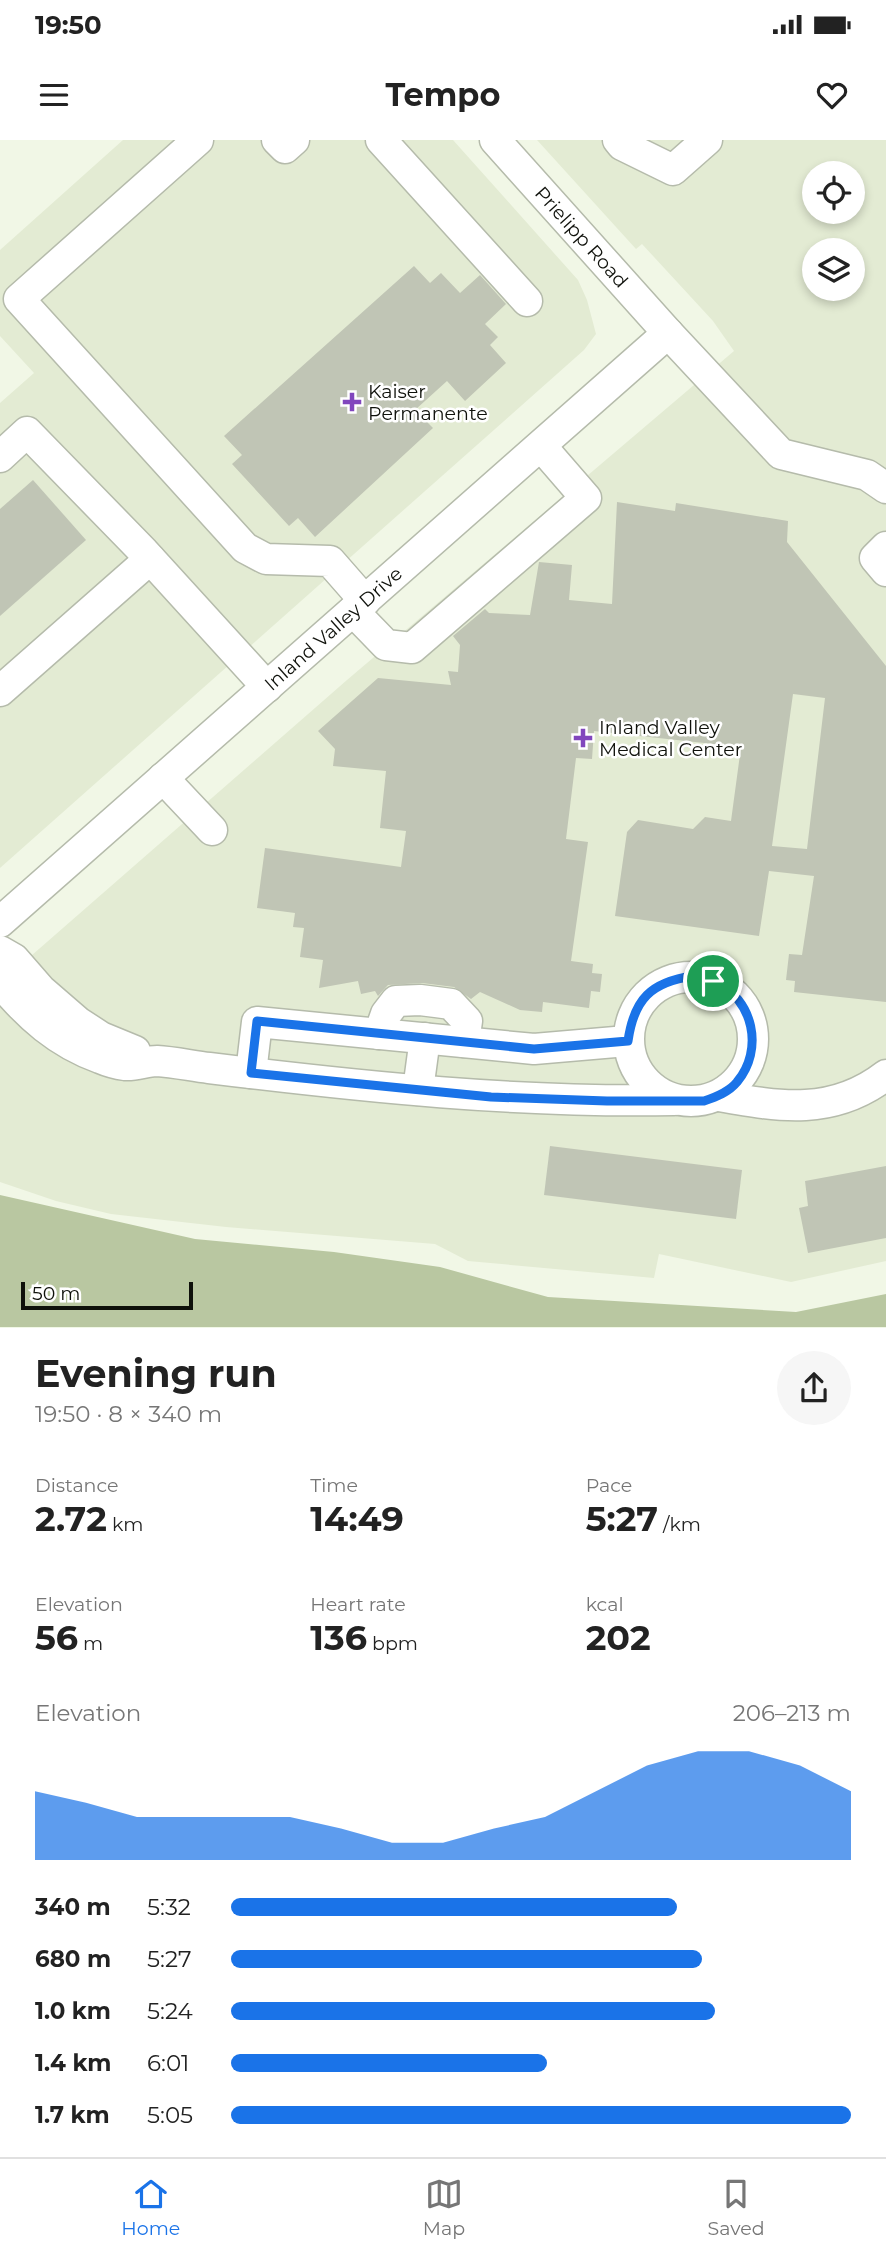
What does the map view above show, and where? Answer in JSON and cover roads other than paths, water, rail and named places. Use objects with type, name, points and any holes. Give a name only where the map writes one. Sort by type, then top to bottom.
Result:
[{"type":"street","points":[[198,140],[19,299],[245,548],[266,559],[330,561],[386,645],[412,648],[586,498],[541,446]]},
{"type":"street","points":[[277,140],[285,148],[294,140]]},
{"type":"street","points":[[381,140],[527,301]]},
{"type":"street","name":"Prielipp Road","points":[[495,140],[780,454],[867,475],[886,488]]},
{"type":"street","points":[[618,140],[622,145],[673,170],[707,140]]},
{"type":"street","name":"Inland Valley Drive","points":[[0,922],[668,333]]},
{"type":"street","points":[[0,457],[27,432],[150,559],[267,687]]},
{"type":"street","points":[[886,547],[875,558],[886,571]]},
{"type":"street","points":[[0,691],[150,559]]},
{"type":"street","points":[[163,778],[212,830]]},
{"type":"street","points":[[0,951],[14,959],[41,990],[78,1022],[101,1037],[127,1046],[154,1061]]},
{"type":"street","points":[[0,982],[25,1012],[46,1030],[72,1046],[126,1065],[154,1061],[491,1097],[689,1102],[719,1096],[736,1084],[747,1067],[753,1047],[752,1026],[745,1007],[731,991],[713,981],[693,976],[673,979],[654,988],[639,1002],[631,1021],[628,1041],[631,1060],[641,1078],[656,1091],[674,1100]]},
{"type":"street","points":[[379,1034],[386,1014],[396,1001],[420,1000],[451,1004],[467,1021],[464,1042]]},
{"type":"street","points":[[251,1073],[257,1021],[534,1049],[628,1041]]},
{"type":"street","points":[[418,1090],[425,1038]]},
{"type":"street","points":[[719,1096],[772,1105],[836,1103],[873,1085],[886,1075]]},
{"type":"place","name":"Kaiser Permanente","points":[[352,402]]},
{"type":"place","name":"Inland Valley Medical Center","points":[[583,738]]}]
